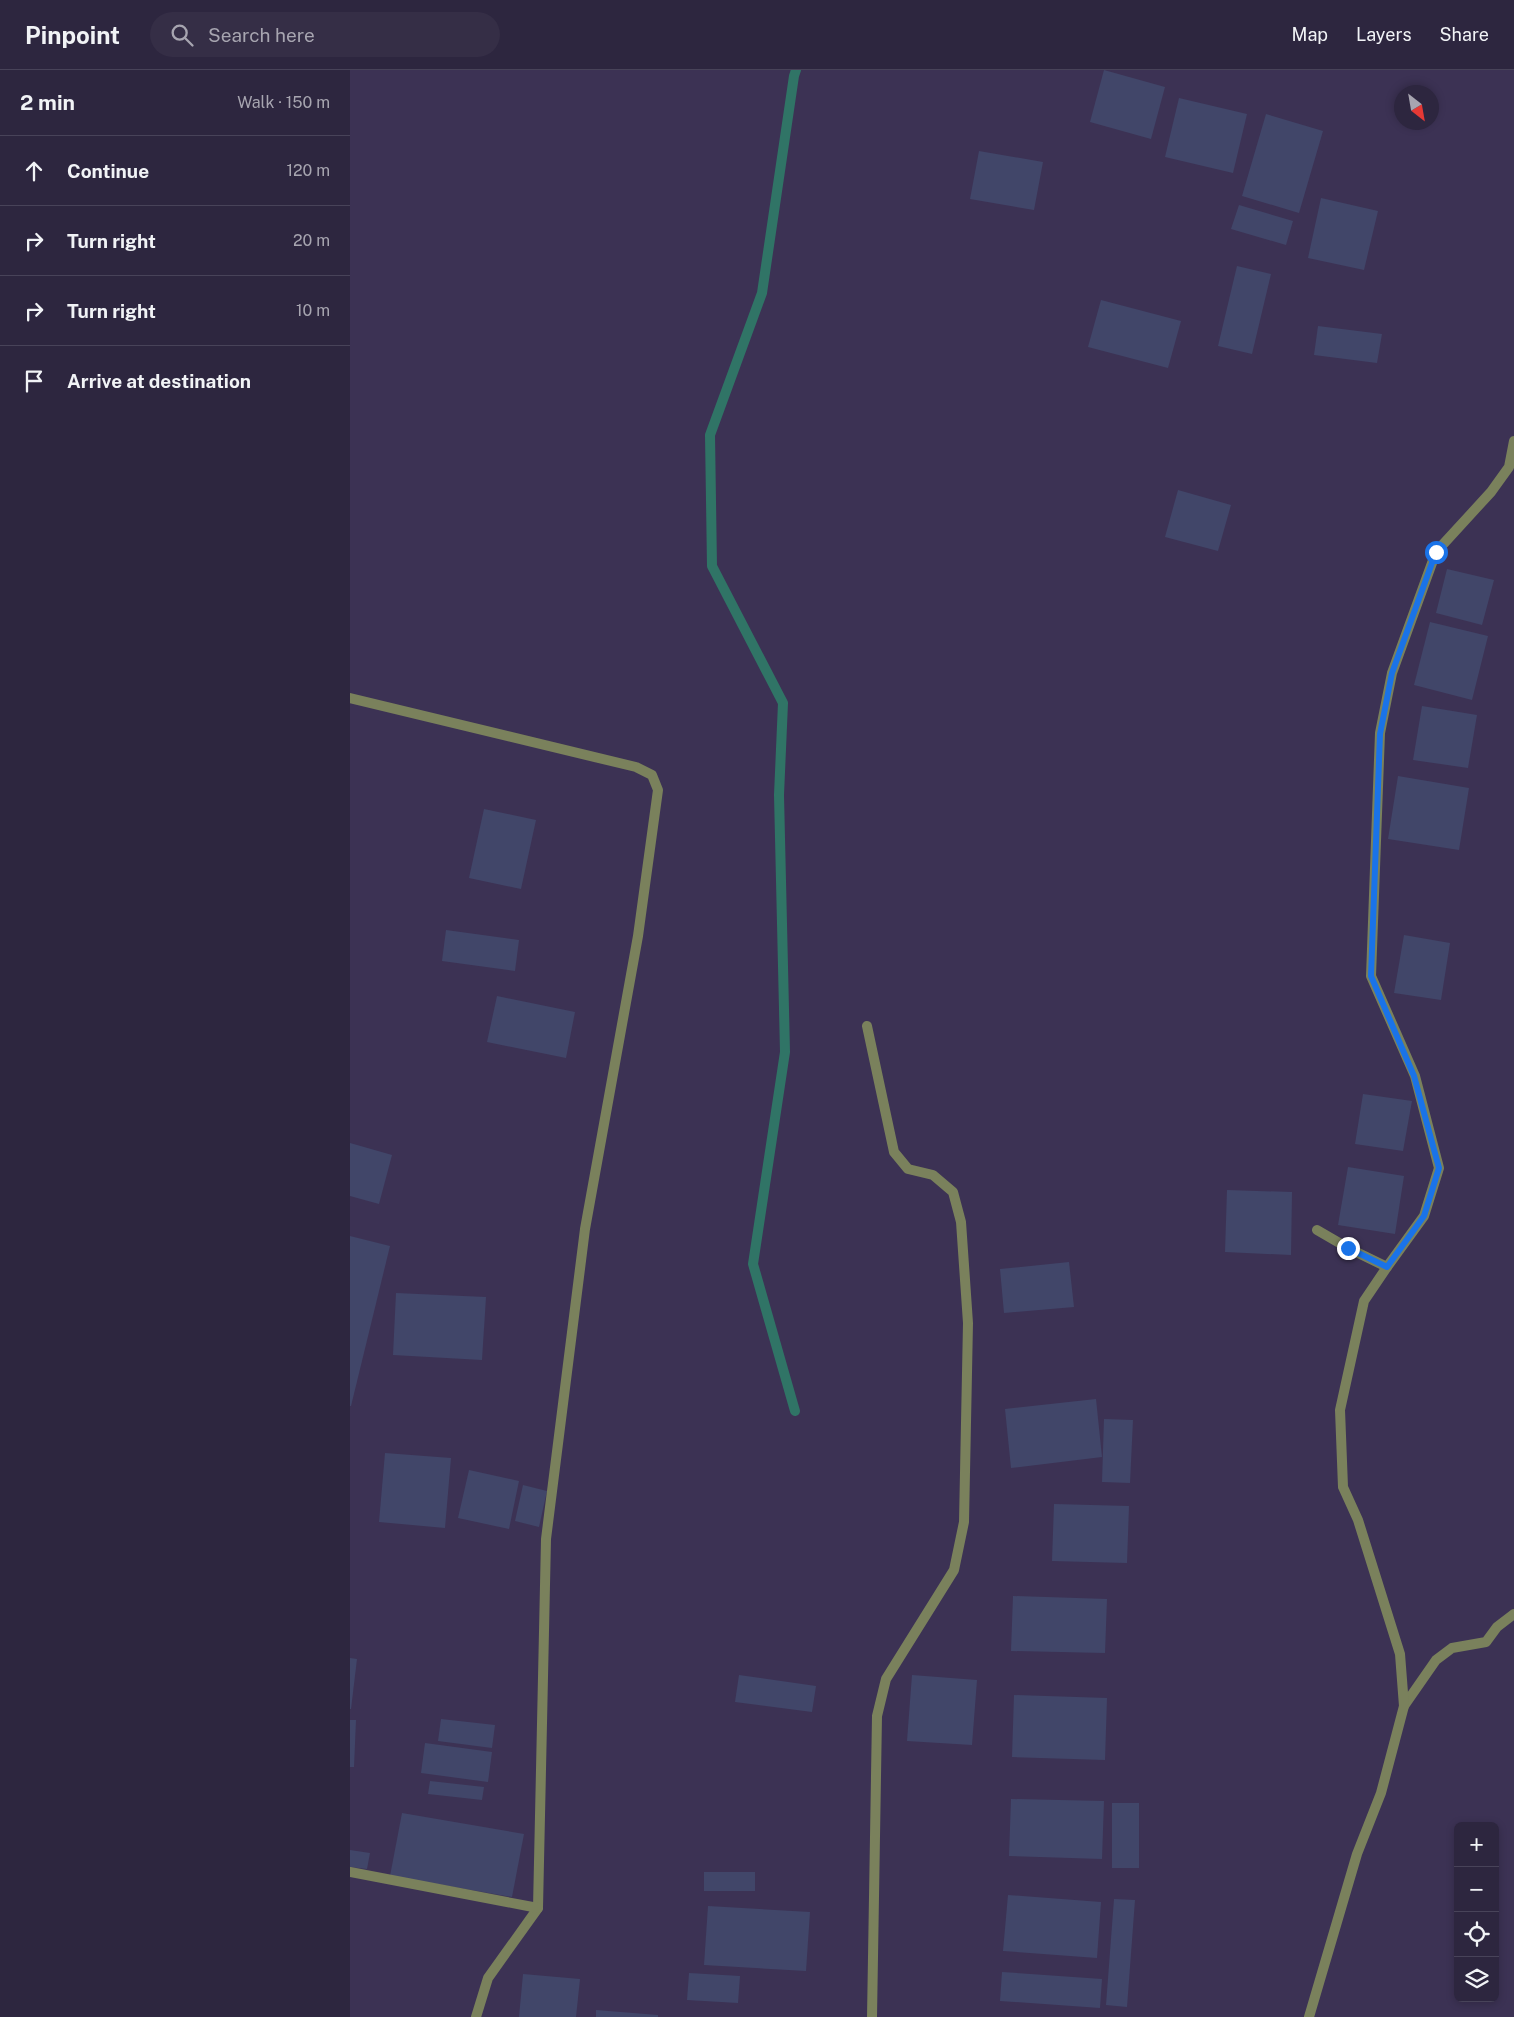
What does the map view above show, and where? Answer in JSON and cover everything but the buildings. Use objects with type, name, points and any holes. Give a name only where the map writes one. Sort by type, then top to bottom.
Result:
[{"type":"street","points":[[1309,2017],[1357,1854],[1381,1793],[1404,1706],[1400,1654],[1358,1520],[1343,1487],[1340,1410],[1364,1302],[1424,1216],[1439,1168],[1414,1076],[1371,976],[1380,734],[1392,673],[1436,552],[1491,492],[1508,467],[1514,441]]},
{"type":"street","points":[[350,698],[636,767],[652,775],[658,790],[638,936],[585,1229],[546,1539],[538,1908],[488,1978],[476,2017]]},
{"type":"street","points":[[868,1026],[894,1152],[908,1169],[933,1175],[953,1192],[961,1222],[968,1323],[964,1522],[954,1570],[886,1679],[877,1716],[872,2017]]},
{"type":"street","points":[[1317,1230],[1387,1267]]},
{"type":"street","points":[[1404,1706],[1436,1660],[1452,1648],[1486,1642],[1497,1626],[1514,1614]]},
{"type":"street","points":[[350,1872],[538,1908]]},
{"type":"waterway","points":[[795,1411],[753,1264],[785,1052],[779,795],[783,703],[712,566],[710,435],[762,293],[796,70]]},
{"type":"route","points":[[1348,1248],[1387,1267],[1424,1216],[1439,1168],[1414,1076],[1371,976],[1380,734],[1392,673],[1436,552]]}]
